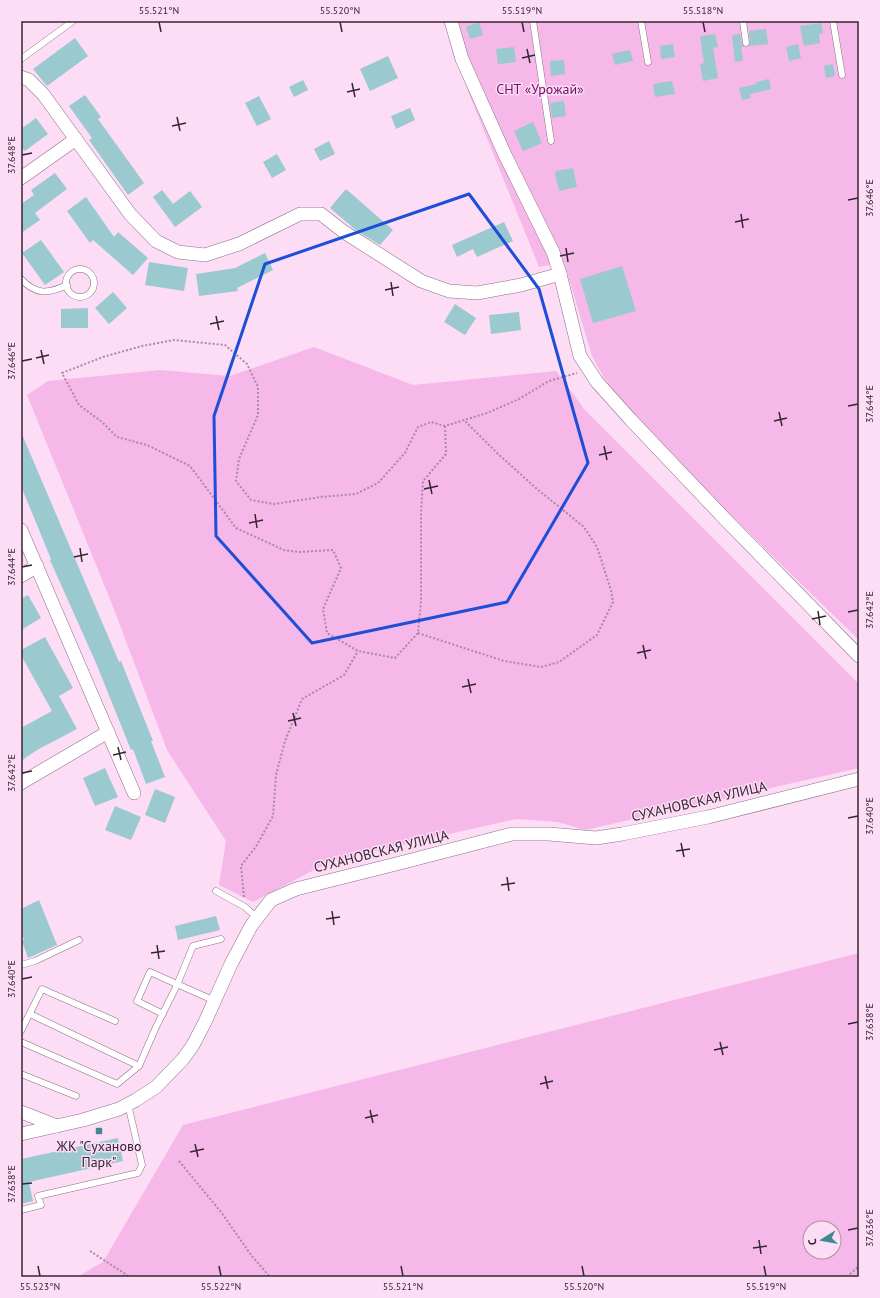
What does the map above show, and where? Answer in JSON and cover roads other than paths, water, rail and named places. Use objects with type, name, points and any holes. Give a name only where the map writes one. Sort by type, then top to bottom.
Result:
[{"type":"street","points":[[451,21],[462,59],[553,252],[560,274],[580,356],[588,370],[631,420],[724,518],[859,656]]},
{"type":"street","points":[[21,77],[29,80],[43,94],[130,214],[156,241],[178,252],[205,255],[239,244],[300,214],[321,214],[344,232],[421,281],[449,290],[477,293],[521,285],[560,274]]},
{"type":"street","points":[[21,178],[76,139]]},
{"type":"street","points":[[21,530],[134,793]]},
{"type":"street","points":[[21,576],[37,566]]},
{"type":"street","points":[[21,782],[108,732]]},
{"type":"street","name":"СУХАНОВСКАЯ УЛИЦА","points":[[21,1134],[83,1120],[119,1108],[156,1087],[183,1059],[193,1045],[241,944],[257,918],[271,900],[296,889],[423,858],[512,834],[549,834],[596,838],[622,834],[708,817],[859,779]]},
{"type":"street","points":[[21,1112],[57,1126]]},
{"type":"lane","points":[[21,58],[73,21]]},
{"type":"lane","points":[[533,21],[551,141]]},
{"type":"lane","points":[[641,21],[648,62]]},
{"type":"lane","points":[[743,21],[746,43]]},
{"type":"lane","points":[[833,21],[842,75]]},
{"type":"lane","points":[[21,279],[28,287],[37,291],[48,292],[58,290],[67,285],[69,275],[78,269],[84,269],[89,272],[94,281],[92,291],[83,297],[77,297],[72,294],[68,290],[67,285]]},
{"type":"lane","points":[[216,890],[245,907],[257,918]]},
{"type":"lane","points":[[21,1042],[116,1084],[139,1066],[162,1014],[177,985],[193,946],[221,939]]},
{"type":"lane","points":[[21,965],[35,961],[79,940]]},
{"type":"lane","points":[[162,1014],[137,1001],[150,972],[215,1001]]},
{"type":"lane","points":[[21,1031],[42,989],[115,1021]]},
{"type":"lane","points":[[30,1014],[139,1066]]},
{"type":"lane","points":[[21,1074],[76,1096]]},
{"type":"lane","points":[[21,1210],[41,1205],[38,1196],[138,1173],[142,1165],[128,1104]]},
{"type":"place","name":"ЖК \"Суханово Парк\"","points":[[99,1131]]},
{"type":"park label","name":"СНТ «Урожай»","points":[[540,89]]}]
